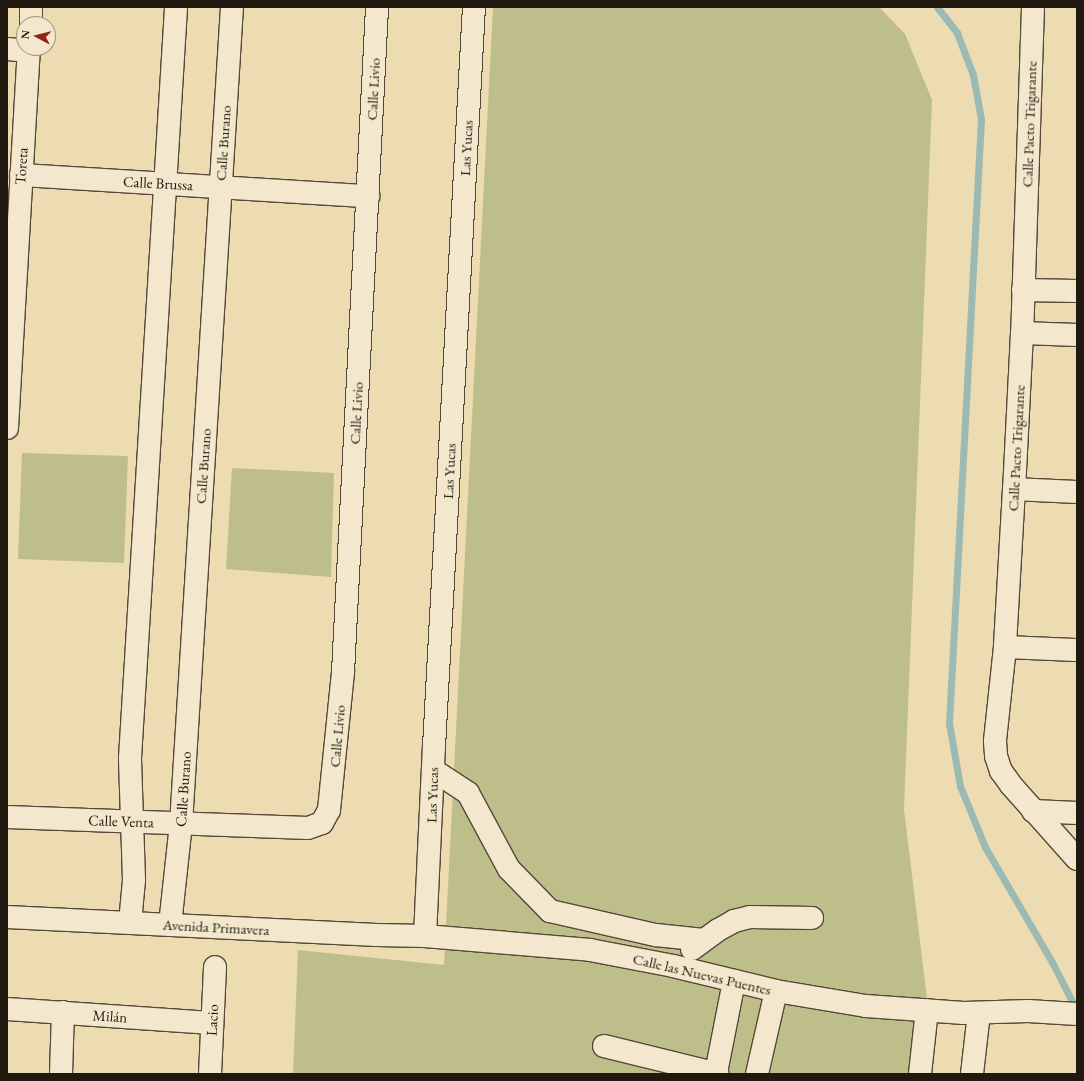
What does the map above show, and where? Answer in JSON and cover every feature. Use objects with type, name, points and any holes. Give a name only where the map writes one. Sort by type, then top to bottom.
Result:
[{"type":"street","points":[[130,923],[134,880],[130,758],[176,7]]},
{"type":"street","name":"Calle Burano","points":[[170,925],[181,824],[232,7]]},
{"type":"street","name":"Calle Livio","points":[[326,817],[331,805],[343,672],[377,7]]},
{"type":"street","name":"Las Yucas","points":[[425,936],[474,7]]},
{"type":"street","name":"Calle Pacto Trigarante","points":[[1033,7],[1022,333],[1014,489],[1005,647],[995,741],[996,756],[1001,771],[1033,811],[1077,859]]},
{"type":"street","name":"Toreta","points":[[7,428],[20,176],[29,56]]},
{"type":"street","name":"Calle Brussa","points":[[20,176],[165,183],[368,196]]},
{"type":"street","points":[[1023,290],[1077,292]]},
{"type":"street","points":[[1022,333],[1077,335]]},
{"type":"street","points":[[1014,489],[1077,492]]},
{"type":"street","points":[[1005,647],[1077,650]]},
{"type":"street","points":[[433,770],[468,793],[509,869],[550,911],[656,935],[704,940]]},
{"type":"street","points":[[1033,811],[1077,813]]},
{"type":"street","name":"Calle Venta","points":[[7,817],[308,828],[322,823],[326,817]]},
{"type":"street","name":"Avenida Primavera","points":[[7,917],[425,936]]},
{"type":"street","points":[[673,966],[704,940],[734,921],[750,917],[812,918]]},
{"type":"street","name":"Calle las Nuevas Puentes","points":[[425,936],[590,950],[673,966],[776,991],[866,1006],[979,1013]]},
{"type":"street","name":"Lacio","points":[[210,1074],[215,967]]},
{"type":"street","points":[[604,1046],[655,1066],[717,1074],[734,981]]},
{"type":"street","points":[[757,1074],[776,991]]},
{"type":"street","name":"Milán","points":[[7,1009],[212,1023]]},
{"type":"street","points":[[920,1074],[927,1010]]},
{"type":"street","points":[[972,1074],[979,1013],[1028,1011],[1077,1014]]},
{"type":"street","points":[[60,1074],[63,1012]]},
{"type":"green space","points":[[493,7],[879,7],[905,34],[932,100],[904,809],[931,1032],[926,1074],[293,1074],[298,950],[444,965]]},
{"type":"green space","points":[[22,453],[128,456],[124,563],[18,559]]},
{"type":"green space","points":[[232,468],[334,473],[331,577],[226,569]]},
{"type":"waterway","points":[[937,7],[957,33],[973,75],[981,119],[949,723],[960,786],[985,847],[1052,962],[1077,1011]]}]
